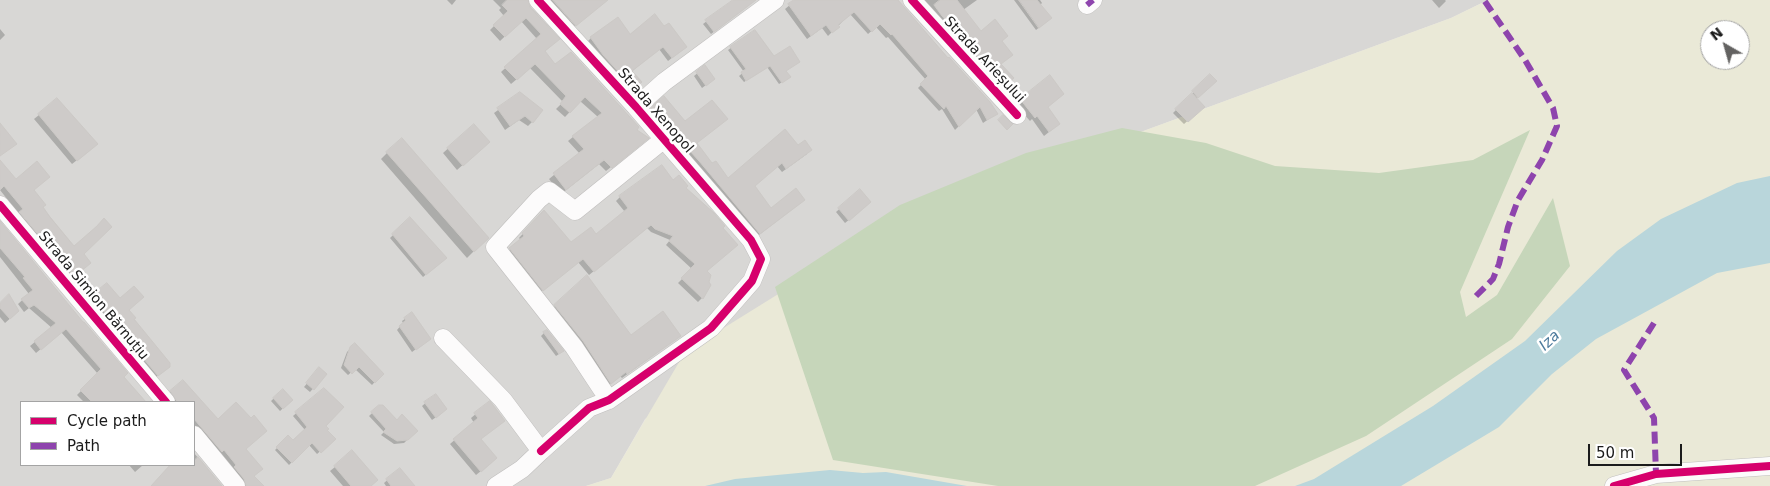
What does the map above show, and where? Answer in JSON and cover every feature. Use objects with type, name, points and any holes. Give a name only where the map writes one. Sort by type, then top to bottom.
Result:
[{"type":"street","name":"Strada Xenopol","points":[[538,0],[636,107],[751,240],[762,259],[752,281],[711,328],[609,400]]},
{"type":"street","points":[[636,107],[664,82],[775,0]]},
{"type":"street","name":"Strada Arieșului","points":[[912,0],[1017,115]]},
{"type":"street","points":[[496,486],[522,469],[589,408],[609,400],[574,347],[495,247],[539,199],[549,191],[575,211],[663,140]]},
{"type":"street","name":"Strada Simion Bărnuțiu","points":[[0,205],[165,401]]},
{"type":"street","points":[[443,338],[503,400],[541,451]]},
{"type":"street","points":[[195,436],[236,486]]},
{"type":"street","points":[[1614,486],[1656,474],[1770,466]]},
{"type":"shaded area","points":[[0,0],[1488,0],[1451,18],[1089,151],[645,419],[611,478],[586,486],[0,486]]},
{"type":"green space","points":[[1488,0],[1770,0],[1770,486],[586,486],[611,478],[685,352],[862,242],[1089,151],[1451,18]]},
{"type":"green space","points":[[1122,128],[1206,143],[1275,166],[1379,173],[1473,160],[1530,130],[1460,292],[1466,317],[1497,295],[1553,198],[1570,266],[1512,339],[1366,436],[1255,486],[998,486],[833,460],[775,287],[900,205],[1026,153]]},
{"type":"water","name":"Iza","points":[[1770,176],[1770,263],[1717,273],[1596,339],[1552,374],[1499,427],[1401,486],[1295,486],[1314,479],[1433,406],[1525,341],[1617,251],[1661,219],[1737,183]]},
{"type":"water","points":[[830,470],[863,473],[886,472],[967,486],[705,486],[735,479]]},
{"type":"building","points":[[507,0],[528,0],[530,7],[560,39],[545,51],[555,64],[571,52],[639,127],[637,130],[649,138],[612,168],[604,160],[566,190],[553,173],[584,149],[572,136],[602,113],[585,97],[570,113],[560,104],[566,96],[535,64],[517,80],[504,67],[541,34],[526,18],[505,37],[493,25],[508,11],[502,5]]},
{"type":"building","points":[[553,0],[608,0],[576,26]]},
{"type":"building","points":[[733,0],[756,0],[714,32],[705,20]]},
{"type":"building","points":[[794,0],[898,0],[948,58],[990,102],[998,114],[987,120],[980,107],[959,127],[946,106],[944,109],[920,84],[928,76],[892,34],[880,24],[872,32],[854,12],[838,25],[840,27],[832,33],[826,25],[811,36],[788,4]]},
{"type":"building","points":[[940,0],[957,0],[981,31],[995,19],[1008,36],[1002,41],[1013,55],[1001,64],[1014,78],[1005,86],[942,16],[934,5]]},
{"type":"building","points":[[1019,0],[1037,0],[1052,18],[1039,28]]},
{"type":"building","points":[[655,14],[664,26],[669,23],[687,47],[672,58],[663,47],[632,71],[642,82],[634,89],[603,55],[590,37],[618,17],[630,34]]},
{"type":"building","points":[[755,30],[774,56],[790,46],[800,62],[786,71],[791,77],[782,83],[770,66],[746,81],[741,72],[746,69],[730,47]]},
{"type":"building","points":[[705,65],[715,79],[706,86],[696,72]]},
{"type":"building","points":[[1210,74],[1217,81],[1198,98],[1192,91]]},
{"type":"building","points":[[1050,75],[1064,94],[1048,107],[1060,124],[1049,132],[1037,116],[1035,118],[1020,99]]},
{"type":"building","points":[[520,92],[543,110],[533,123],[525,116],[510,126],[497,108]]},
{"type":"building","points":[[1192,93],[1205,107],[1188,122],[1175,109]]},
{"type":"building","points":[[664,96],[685,121],[712,100],[728,119],[697,143],[712,163],[716,161],[728,178],[785,129],[798,145],[805,140],[812,150],[786,169],[782,163],[755,186],[771,208],[796,188],[805,200],[760,234],[699,161],[651,108]]},
{"type":"building","points":[[57,98],[98,144],[77,161],[38,114]]},
{"type":"building","points":[[1003,115],[1013,124],[1007,130],[998,120]]},
{"type":"building","points":[[0,123],[17,144],[0,156]]},
{"type":"building","points":[[474,124],[490,142],[463,166],[447,148]]},
{"type":"building","points":[[402,138],[489,238],[474,252],[386,152]]},
{"type":"building","points":[[0,160],[16,179],[37,161],[50,177],[34,190],[46,205],[43,207],[50,217],[74,246],[104,218],[112,227],[84,254],[91,263],[74,277],[19,212],[23,209],[4,186],[0,190]]},
{"type":"building","points":[[662,165],[673,180],[679,175],[688,186],[686,188],[714,213],[725,226],[723,228],[738,245],[707,271],[711,275],[709,282],[711,285],[703,299],[681,278],[695,264],[669,241],[673,236],[655,229],[651,225],[594,272],[583,259],[543,291],[509,248],[524,236],[522,233],[544,210],[571,242],[591,227],[596,234],[628,208],[619,196]]},
{"type":"building","points":[[860,189],[871,202],[849,221],[838,208]]},
{"type":"building","points":[[410,217],[447,258],[426,275],[392,234]]},
{"type":"building","points":[[0,221],[83,322],[128,373],[124,377],[145,401],[91,401],[80,390],[101,369],[66,329],[41,350],[34,341],[56,323],[34,305],[29,308],[21,299],[33,290],[23,278],[25,277],[0,248]]},
{"type":"building","points":[[587,275],[631,335],[663,311],[681,336],[611,384],[583,341],[554,305]]},
{"type":"building","points":[[107,283],[120,298],[134,286],[144,297],[129,310],[136,318],[134,319],[170,363],[170,367],[158,376],[91,296]]},
{"type":"building","points":[[9,294],[19,311],[10,319],[0,308],[0,303]]},
{"type":"building","points":[[412,312],[431,339],[416,350],[399,326],[406,320],[404,318]]},
{"type":"building","points":[[547,330],[564,351],[559,354],[543,332]]},
{"type":"building","points":[[355,343],[384,374],[375,383],[359,367],[352,374],[344,365],[350,347]]},
{"type":"building","points":[[319,367],[327,374],[314,390],[306,383]]},
{"type":"building","points":[[183,380],[218,419],[236,402],[251,418],[254,415],[267,431],[246,449],[263,469],[254,476],[264,486],[246,486],[244,479],[234,467],[236,465],[224,450],[222,452],[195,420],[195,401],[177,401],[170,391]]},
{"type":"building","points":[[324,388],[344,407],[326,426],[329,429],[327,430],[336,439],[321,453],[312,443],[292,463],[276,447],[288,435],[293,440],[307,427],[295,412]]},
{"type":"building","points":[[283,389],[293,400],[283,409],[273,398]]},
{"type":"building","points":[[436,394],[447,409],[436,418],[424,402]]},
{"type":"building","points":[[490,401],[505,421],[481,439],[497,458],[481,472],[453,439],[478,418],[474,413]]},
{"type":"building","points":[[379,405],[383,405],[397,420],[402,414],[418,431],[408,440],[397,441],[383,432],[386,429],[371,412]]},
{"type":"building","points":[[352,450],[378,480],[371,486],[351,486],[334,466]]},
{"type":"building","points":[[198,457],[222,486],[151,486],[169,466],[195,466],[195,460]]},
{"type":"building","points":[[400,468],[415,486],[391,486],[386,479]]},
{"type":"marked path","points":[[1087,5],[1093,0]]},
{"type":"marked path","points":[[1476,296],[1493,279],[1518,200],[1542,160],[1557,126],[1553,108],[1525,60],[1484,0]]},
{"type":"marked path","points":[[1654,323],[1624,370],[1654,418],[1656,474]]},
{"type":"cycle path","points":[[538,0],[636,107],[751,240],[761,259],[752,281],[711,328],[609,400],[589,408],[541,451]]},
{"type":"cycle path","points":[[912,0],[1017,115]]},
{"type":"cycle path","points":[[0,205],[165,401]]},
{"type":"cycle path","points":[[1614,486],[1656,474],[1770,466]]}]
